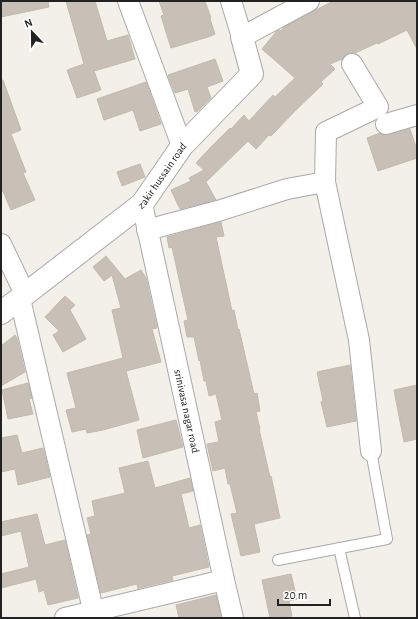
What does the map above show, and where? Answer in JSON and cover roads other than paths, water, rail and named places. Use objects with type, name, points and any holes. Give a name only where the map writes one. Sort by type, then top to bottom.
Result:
[{"type":"street","points":[[128,1],[182,146]]},
{"type":"street","name":"zakir hussain road","points":[[1,313],[142,204],[182,146],[252,74],[231,1]]},
{"type":"street","points":[[242,37],[309,1]]},
{"type":"street","points":[[352,64],[378,107],[326,132],[325,182],[359,340],[371,451]]},
{"type":"street","points":[[386,124],[417,116]]},
{"type":"street","points":[[147,230],[287,189],[325,182]]},
{"type":"street","name":"srinivasa nagar road","points":[[142,204],[233,618]]},
{"type":"street","points":[[1,244],[22,296],[95,614]]},
{"type":"street","points":[[65,618],[95,614],[224,580]]},
{"type":"lane","points":[[278,560],[387,539],[371,451]]},
{"type":"lane","points":[[339,548],[355,618]]}]
